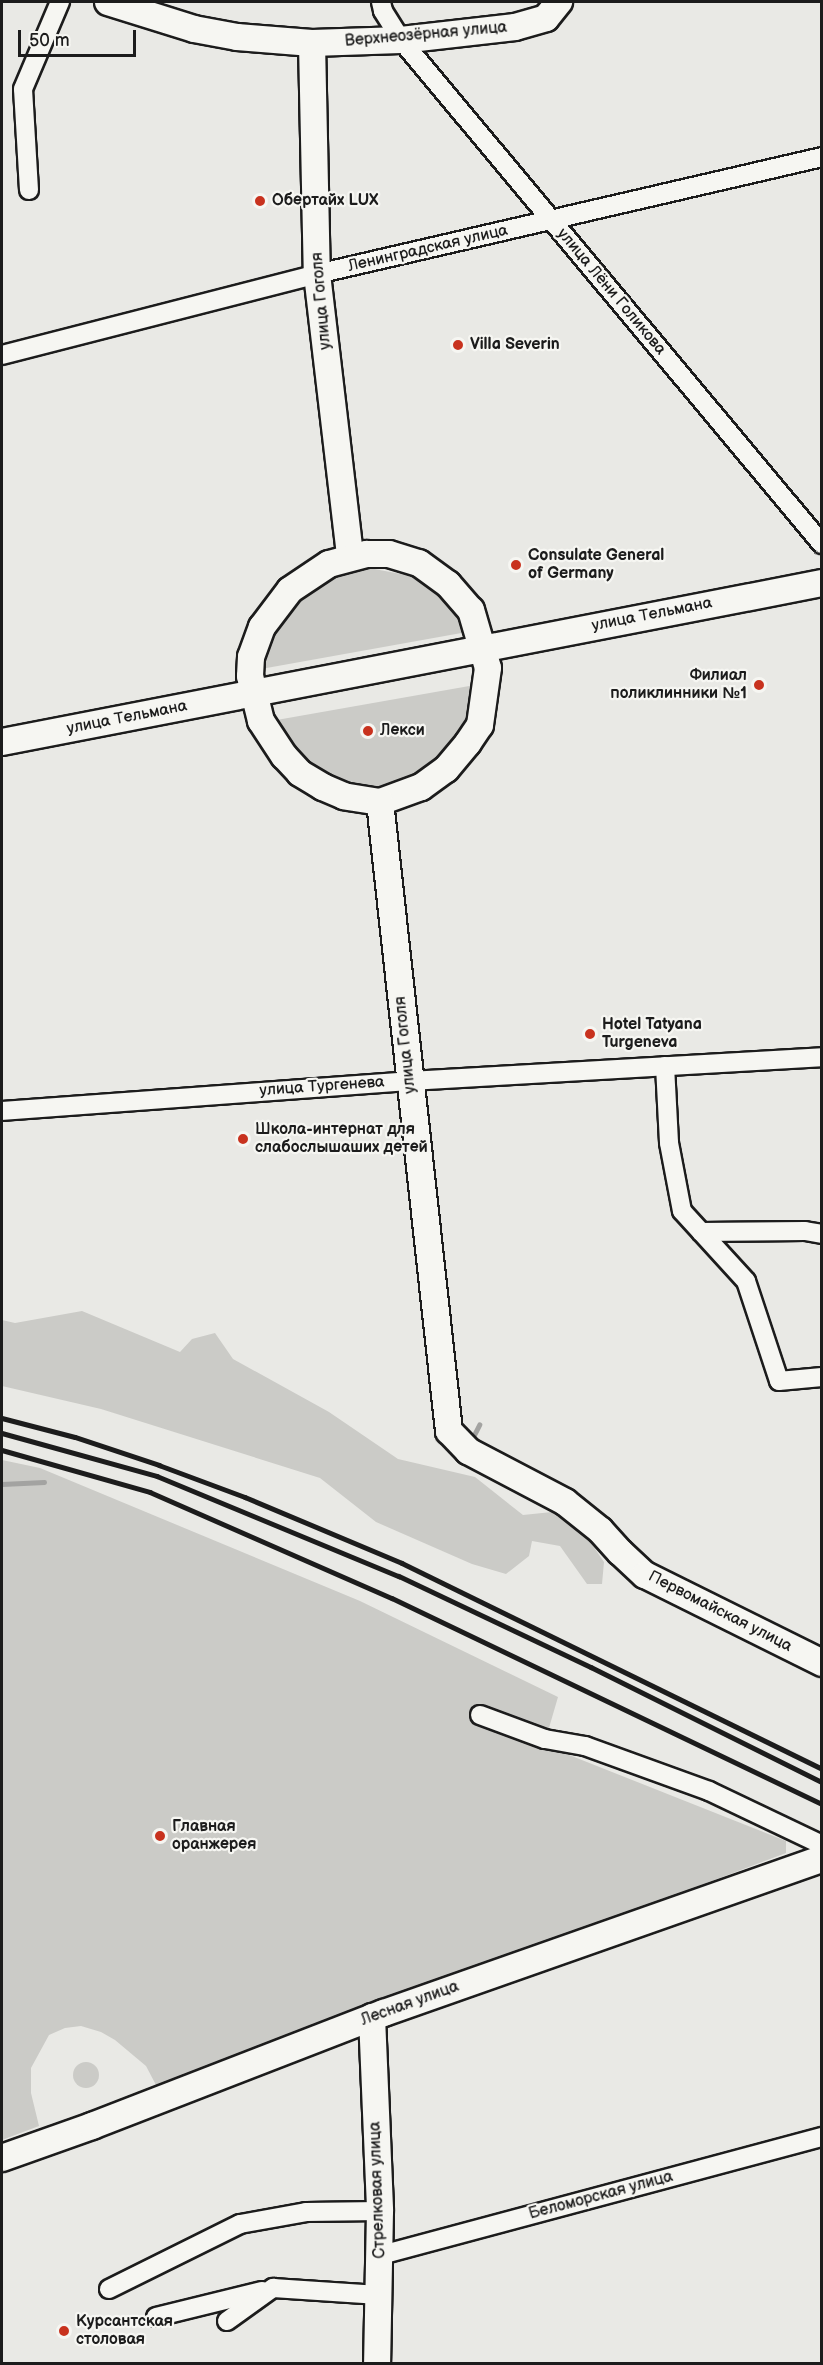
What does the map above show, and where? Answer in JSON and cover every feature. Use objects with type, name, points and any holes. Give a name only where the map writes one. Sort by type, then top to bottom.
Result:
[{"type":"street","points":[[29,190],[23,89],[60,2]]},
{"type":"street","name":"Верхнеозёрная улица","points":[[108,2],[184,26],[237,38],[312,43],[401,40],[533,23],[546,18],[559,2]]},
{"type":"street","name":"улица Лёни Голикова","points":[[381,2],[383,11],[401,40],[822,544]]},
{"type":"street","name":"улица Гоголя","points":[[312,43],[317,274],[350,557]]},
{"type":"street","name":"Ленинградская улица","points":[[2,355],[317,274],[822,157]]},
{"type":"street","points":[[389,555],[419,563],[434,573],[471,610],[484,648],[488,668],[480,724],[468,743],[446,769],[421,787],[380,802],[344,796],[300,773],[284,756],[266,730],[253,694],[251,657],[254,644],[271,612],[290,590],[314,573],[329,564],[350,557],[389,555]]},
{"type":"street","name":"улица Тельмана","points":[[2,742],[822,583]]},
{"type":"street","name":"улица Гоголя","points":[[380,802],[410,1081],[429,1230],[449,1431]]},
{"type":"street","name":"улица Тургенева","points":[[2,1111],[410,1081],[822,1057]]},
{"type":"street","points":[[665,1066],[669,1143],[682,1211],[746,1281],[779,1381],[822,1377]]},
{"type":"street","points":[[701,1232],[806,1231],[822,1234]]},
{"type":"street","name":"Первомайская улица","points":[[449,1431],[468,1451],[565,1502],[600,1530],[645,1575],[822,1663]]},
{"type":"street","points":[[480,1715],[545,1739],[585,1746],[709,1791],[822,1845]]},
{"type":"street","name":"Лесная улица","points":[[2,2158],[92,2126],[372,2017],[822,1859]]},
{"type":"street","name":"Стрелковая улица","points":[[372,2017],[381,2255],[377,2364]]},
{"type":"street","name":"Беломорская улица","points":[[381,2255],[822,2137]]},
{"type":"street","points":[[109,2289],[240,2224],[306,2212],[380,2211]]},
{"type":"street","points":[[156,2317],[273,2288],[379,2295]]},
{"type":"street","points":[[227,2321],[273,2288]]},
{"type":"shaded area","points":[[369,568],[417,577],[449,599],[462,618],[467,632],[261,669],[269,643],[288,610],[310,590],[335,576]]},
{"type":"shaded area","points":[[475,685],[474,709],[457,740],[438,761],[408,782],[375,793],[315,776],[271,721]]},
{"type":"shaded area","points":[[82,1311],[180,1352],[192,1339],[215,1333],[233,1359],[329,1412],[398,1459],[475,1477],[523,1515],[552,1512],[589,1540],[604,1562],[602,1584],[587,1584],[560,1546],[532,1541],[529,1556],[506,1574],[472,1564],[376,1522],[320,1478],[101,1409],[2,1386],[2,1320],[15,1323]]},
{"type":"shaded area","points":[[2,1460],[40,1468],[360,1601],[558,1697],[544,1745],[786,1841],[786,1853],[476,1970],[156,2085],[146,2066],[115,2040],[101,2032],[81,2026],[65,2028],[49,2035],[31,2068],[31,2093],[39,2126],[2,2140]]},
{"type":"shaded area","points":[[86,2062],[95,2066],[99,2075],[95,2084],[86,2088],[77,2084],[73,2075],[77,2066]]},
{"type":"waterway","points":[[472,1439],[479,1425]]},
{"type":"waterway","points":[[2,1484],[44,1482]]},
{"type":"railway","points":[[2,1418],[75,1437],[159,1465],[245,1497],[402,1563],[822,1769]]},
{"type":"railway","points":[[2,1433],[157,1476],[399,1576],[591,1667],[822,1782]]},
{"type":"railway","points":[[2,1450],[150,1492],[392,1598],[822,1804]]},
{"type":"place","name":"Обертайх LUX","points":[[260,201]]},
{"type":"place","name":"Villa Severin","points":[[458,345]]},
{"type":"place","name":"Consulate General of Germany","points":[[516,565]]},
{"type":"place","name":"Филиал поликлинники №1","points":[[759,685]]},
{"type":"place","name":"Лекси","points":[[368,731]]},
{"type":"place","name":"Hotel Tatyana Turgeneva","points":[[590,1034]]},
{"type":"place","name":"Школа-интернат для слабослышаших детей","points":[[243,1139]]},
{"type":"place","name":"Главная оранжерея","points":[[160,1836]]},
{"type":"place","name":"Курсантская столовая","points":[[64,2331]]}]
